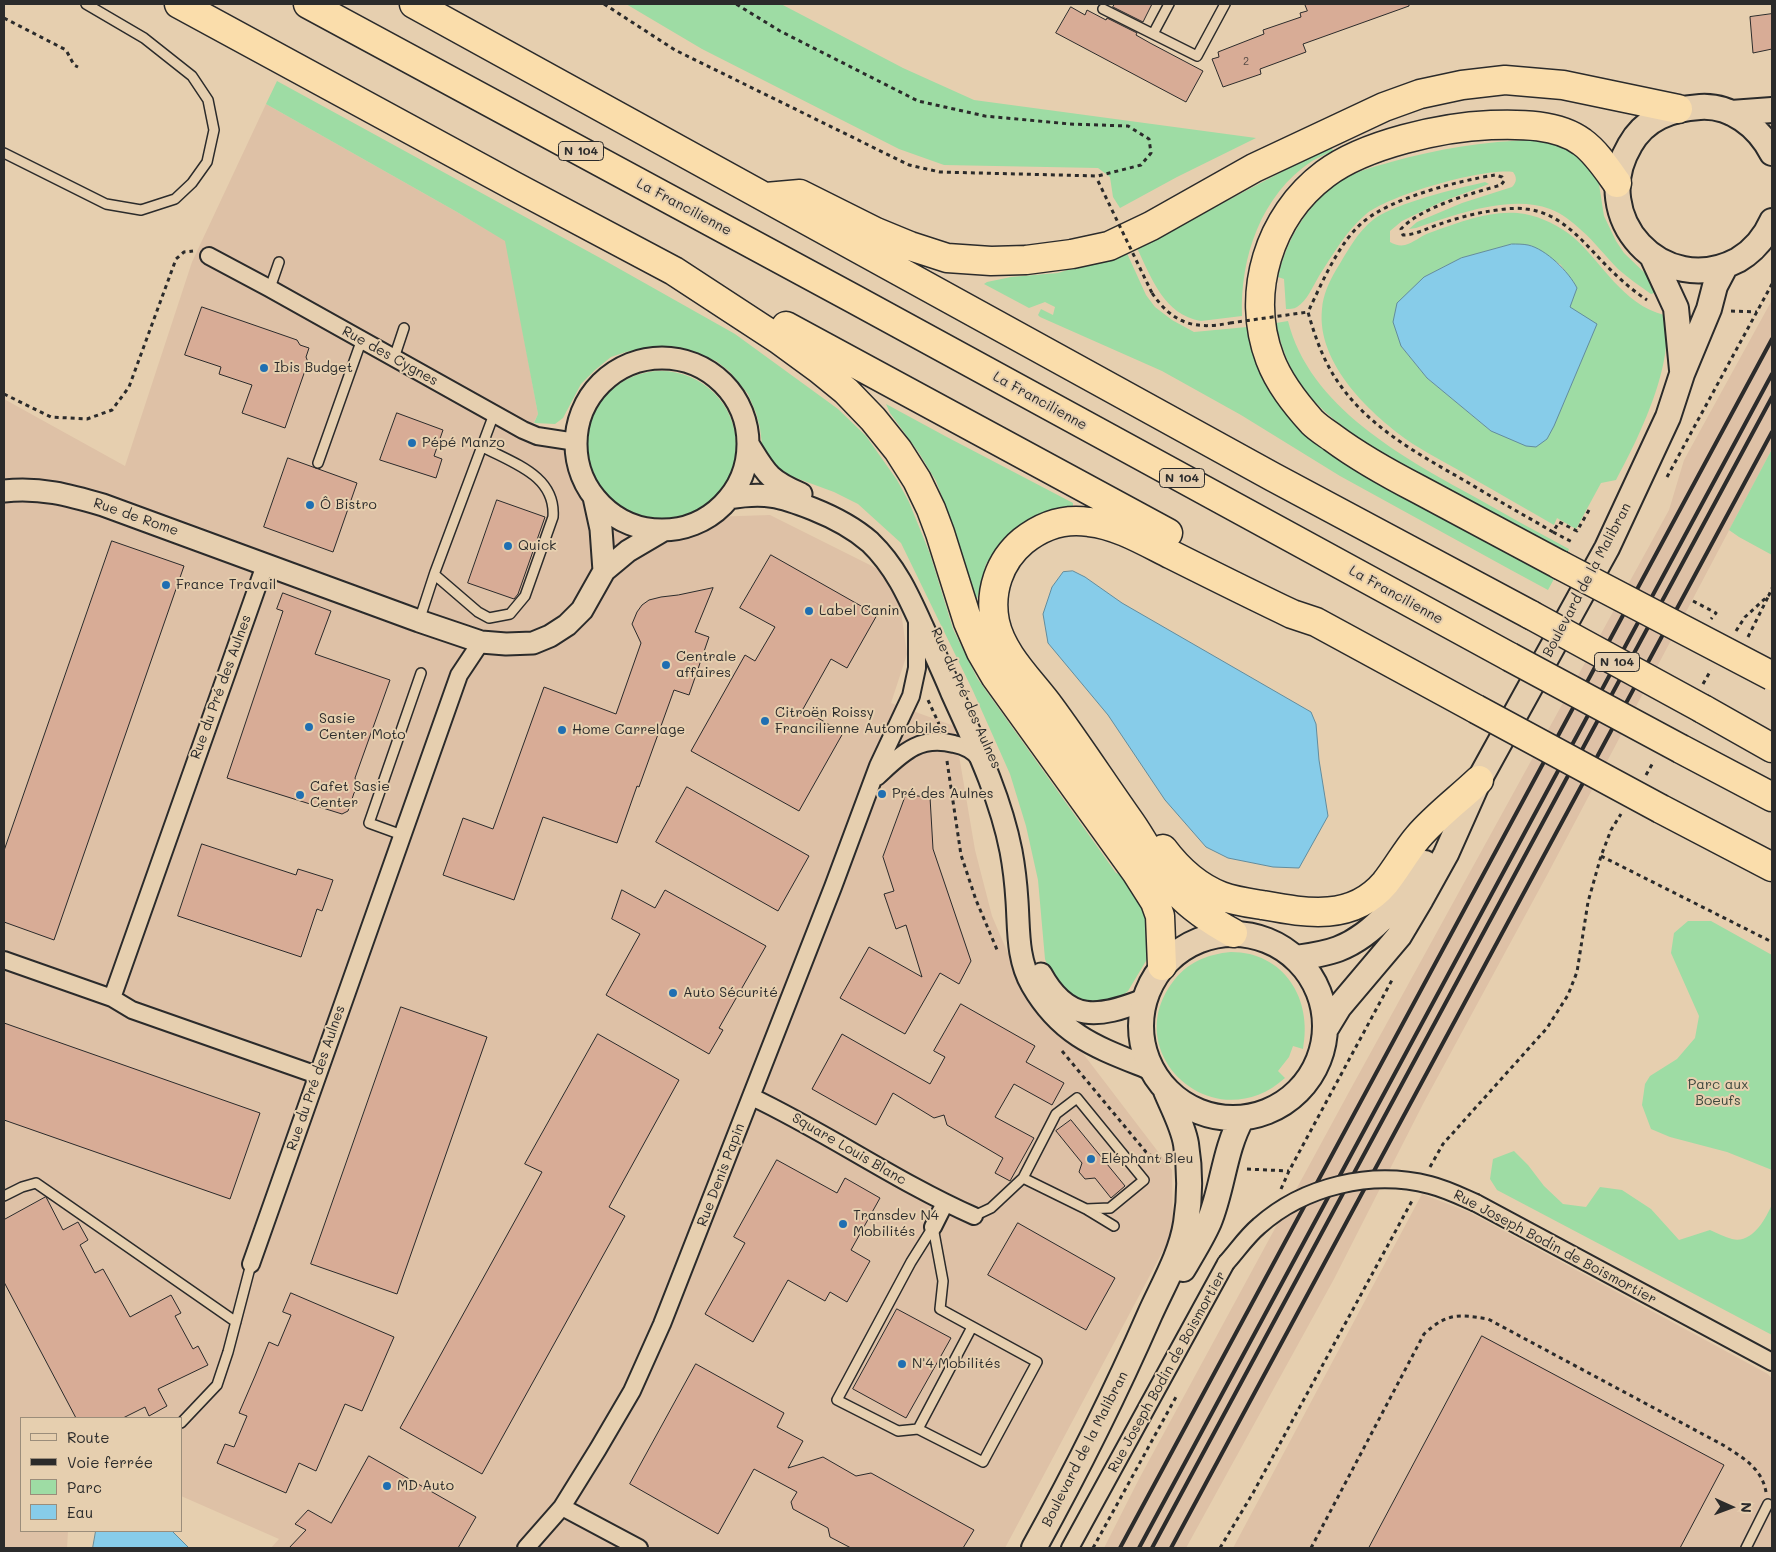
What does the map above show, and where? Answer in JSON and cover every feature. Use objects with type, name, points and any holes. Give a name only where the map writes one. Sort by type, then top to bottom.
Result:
[{"type":"highway","points":[[179,4],[514,186],[674,271],[716,289],[1294,601],[1316,622]]},
{"type":"highway","name":"La Francilienne","points":[[308,4],[1510,657],[1669,753],[1772,797]]},
{"type":"highway","name":"N 104","points":[[414,4],[1274,477],[1531,614],[1701,700],[1772,748]]},
{"type":"highway","points":[[766,197],[800,194],[893,239],[947,258],[991,261],[1026,260],[1072,254],[1108,246],[1151,226],[1254,168],[1384,107],[1420,94],[1462,85],[1505,80],[1563,86],[1678,109]]},
{"type":"highway","points":[[1617,183],[1583,142],[1560,131],[1529,126],[1478,126],[1452,129],[1406,140],[1352,159],[1326,174],[1307,190],[1291,208],[1271,244],[1264,268],[1261,288],[1264,337],[1270,360],[1293,401],[1314,424],[1350,450],[1387,472],[1560,565],[1772,676]]},
{"type":"highway","points":[[674,271],[770,333],[819,369],[846,391],[873,419],[898,450],[932,509],[951,565],[960,600],[981,652],[995,676],[1136,872],[1155,902],[1160,916],[1162,966]]},
{"type":"highway","points":[[1234,933],[1200,913],[1182,898],[1158,868],[1142,839],[1051,708],[1004,646],[995,622],[994,612],[994,594],[1001,568],[1013,551],[1034,533],[1050,525],[1076,520],[1098,523],[1130,535],[1292,614],[1316,622],[1772,867]]},
{"type":"highway","points":[[1142,839],[1159,845],[1182,871],[1221,896],[1296,912],[1326,913],[1358,904],[1373,894],[1384,884],[1418,837],[1480,780]]},
{"type":"main road","points":[[1772,110],[1731,113],[1705,107],[1678,109],[1654,119],[1632,140],[1621,161],[1617,183],[1617,198],[1626,227],[1634,239],[1652,256],[1671,266],[1706,270],[1725,267],[1747,255],[1769,228],[1772,221]]},
{"type":"main road","points":[[1731,113],[1753,127],[1762,136],[1772,153]]},
{"type":"main road","name":"Boulevard de la Malibran","points":[[1652,256],[1676,308],[1682,374]]},
{"type":"main road","name":"Boulevard de la Malibran","points":[[1325,1030],[1339,1007],[1399,936],[1446,854],[1480,780],[1607,548],[1668,417],[1682,374],[1709,310],[1715,286],[1725,267]]},
{"type":"main road","name":"Boulevard de la Malibran","points":[[1296,958],[1336,950],[1352,943],[1382,919],[1408,889],[1480,780]]},
{"type":"main road","points":[[1234,933],[1267,940],[1296,958],[1307,970],[1321,998],[1325,1014],[1325,1030],[1318,1062],[1300,1090],[1288,1101],[1258,1115],[1225,1119],[1201,1113],[1178,1101],[1165,1090],[1151,1069],[1144,1052],[1141,1018],[1144,1000],[1151,982],[1162,966],[1177,952],[1194,942],[1213,936],[1234,933]]},
{"type":"main road","name":"Boulevard de la Malibran","points":[[1034,1548],[1080,1465],[1135,1350],[1182,1242],[1189,1188],[1186,1144],[1165,1090]]},
{"type":"main road","name":"Boulevard de la Malibran","points":[[1135,1350],[1210,1221],[1233,1134],[1242,1118]]},
{"type":"street","name":"Rue des Cygnes","points":[[209,256],[537,436],[576,442]]},
{"type":"street","points":[[662,358],[695,364],[710,372],[723,383],[741,411],[746,427],[748,444],[743,472],[729,498],[714,512],[688,527],[662,531],[648,530],[621,520],[609,512],[594,497],[584,483],[578,467],[576,442],[583,410],[591,395],[602,382],[630,364],[646,359],[662,358]]},
{"type":"street","name":"Rue du Pré des Aulnes","points":[[748,444],[766,474],[780,484],[848,514],[865,525],[894,552],[908,573],[983,730],[1002,777],[1017,827],[1027,881],[1031,940],[1035,959],[1038,969],[1049,987],[1072,1008],[1089,1013],[1114,1011],[1144,1000]]},
{"type":"street","name":"Rue de Rome","points":[[4,491],[19,489],[56,492],[103,505],[229,550],[265,565]]},
{"type":"street","name":"Rue du Pré des Aulnes","points":[[729,498],[752,494],[774,496],[789,499],[826,514],[870,542],[899,577],[914,605],[985,766],[1001,810],[1011,851],[1022,962],[1031,983],[1052,1013],[1080,1037],[1102,1049],[1151,1069]]},
{"type":"street","points":[[594,497],[601,529],[604,571]]},
{"type":"street","points":[[265,565],[481,642],[506,644],[533,643],[550,636],[567,625],[582,610],[604,571],[628,551],[662,531]]},
{"type":"street","name":"Rue du Pré des Aulnes","points":[[112,998],[265,565]]},
{"type":"street","name":"Rue Denis Papin","points":[[526,1548],[562,1507],[598,1449],[632,1391],[662,1324],[752,1097],[878,766],[904,712],[914,684],[918,649],[917,614]]},
{"type":"street","name":"Rue du Pré des Aulnes","points":[[251,1264],[459,675],[481,642]]},
{"type":"street","name":"Rue Denis Papin","points":[[874,780],[907,750],[922,743],[934,741],[944,741],[966,747],[978,756],[985,766]]},
{"type":"street","points":[[4,960],[112,998],[132,1010],[317,1075]]},
{"type":"street","name":"Square Louis Blanc","points":[[752,1097],[790,1115],[945,1203],[974,1216]]},
{"type":"street","name":"Rue Joseph Bodin de Boismortier","points":[[1070,1548],[1226,1263],[1258,1226],[1278,1212],[1310,1194],[1344,1184],[1361,1180],[1412,1182],[1449,1191],[1476,1203],[1772,1362]]},
{"type":"street","points":[[933,1227],[945,1203]]},
{"type":"street","points":[[562,1507],[639,1548]]},
{"type":"lane","points":[[4,153],[106,204],[141,210],[175,199],[192,182],[207,162],[214,130],[208,100],[192,76],[144,38],[86,4]]},
{"type":"lane","points":[[1152,34],[1169,4]]},
{"type":"lane","points":[[1103,9],[1197,56],[1225,4]]},
{"type":"lane","points":[[270,288],[279,262]]},
{"type":"lane","points":[[394,358],[404,328]]},
{"type":"lane","points":[[318,463],[362,339]]},
{"type":"lane","points":[[419,621],[494,414]]},
{"type":"lane","points":[[435,575],[478,612],[489,618],[510,614],[525,596],[553,517],[554,505],[545,486],[533,474],[482,446]]},
{"type":"lane","points":[[402,835],[370,823],[421,674]]},
{"type":"lane","points":[[974,1216],[991,1208],[1023,1178],[1056,1114],[1077,1098],[1144,1180],[1110,1208],[1086,1209]]},
{"type":"lane","points":[[1023,1178],[1086,1209],[1114,1226]]},
{"type":"lane","points":[[4,1196],[22,1187],[36,1183],[236,1322]]},
{"type":"lane","points":[[933,1227],[944,1281],[940,1309],[1037,1362],[983,1462],[918,1429],[898,1431],[837,1400],[911,1262],[933,1227]]},
{"type":"lane","points":[[182,1422],[218,1386],[251,1264]]},
{"type":"lane","points":[[918,1429],[972,1327]]},
{"type":"lane","points":[[1746,1548],[1768,1504]]},
{"type":"path","points":[[604,4],[675,50],[909,165],[940,172],[1098,176],[1141,165],[1151,153],[1149,139],[1128,126],[1070,124],[985,116],[918,101],[780,31],[736,4]]},
{"type":"path","points":[[4,18],[66,50],[74,65],[78,67]]},
{"type":"path","points":[[1098,176],[1098,181],[1152,293],[1162,307],[1185,323],[1202,327],[1308,312]]},
{"type":"path","points":[[1589,510],[1577,531],[1559,522],[1553,532],[1410,448],[1364,412],[1338,382],[1315,338],[1308,312],[1333,262],[1362,223],[1387,206],[1452,185],[1495,176],[1502,177],[1504,181],[1501,185],[1464,196],[1429,211],[1406,223],[1401,228],[1403,235],[1417,233],[1439,224],[1485,212],[1526,209],[1552,218],[1568,228],[1582,239],[1629,287],[1649,301],[1663,308],[1676,308]]},
{"type":"path","points":[[4,394],[51,417],[87,419],[112,410],[129,387],[176,259],[184,252],[194,250],[209,256]]},
{"type":"path","points":[[1709,310],[1757,312]]},
{"type":"path","points":[[1748,637],[1772,588]]},
{"type":"path","points":[[1734,633],[1745,617],[1769,595]]},
{"type":"path","points":[[1693,600],[1716,613],[1711,619]]},
{"type":"path","points":[[1701,700],[1714,666]]},
{"type":"path","points":[[1642,781],[1669,753]]},
{"type":"path","points":[[1429,1169],[1443,1144],[1547,1028],[1568,995],[1577,972],[1588,902],[1601,856],[1611,830],[1621,814]]},
{"type":"path","points":[[1601,856],[1772,942]]},
{"type":"path","points":[[1220,1548],[1253,1493],[1416,1194]]},
{"type":"path","points":[[1311,1548],[1424,1334],[1438,1322],[1454,1316],[1488,1319],[1723,1445],[1748,1461],[1764,1483],[1768,1504]]},
{"type":"shaded area","points":[[266,104],[506,241],[538,414],[529,433],[576,442],[579,467],[584,483],[594,497],[609,512],[634,526],[662,531],[687,527],[709,517],[770,515],[878,569],[900,604],[907,654],[891,703],[954,726],[975,850],[992,916],[1022,986],[1075,1043],[1172,1170],[1173,1232],[1005,1548],[271,1548],[279,1539],[182,1496],[182,1417],[20,1417],[20,1532],[68,1532],[67,1548],[4,1548],[4,399],[125,466],[192,262]]},
{"type":"shaded area","points":[[1772,300],[1772,449],[1546,877],[1423,1104],[1334,1279],[1186,1548],[1104,1548],[1139,1479],[1349,1092],[1669,510],[1684,460]]},
{"type":"shaded area","points":[[1422,1194],[1469,1212],[1768,1374],[1772,1379],[1772,1548],[1233,1548]]},
{"type":"green space","points":[[626,4],[781,4],[903,68],[974,100],[1256,138],[1120,208],[1113,197],[1110,177],[1098,168],[944,165],[899,149],[702,49]]},
{"type":"green space","points":[[277,81],[735,334],[838,409],[866,436],[897,480],[909,502],[930,554],[953,629],[977,678],[1116,873],[1125,876],[1149,907],[1149,956],[1128,991],[1118,999],[1098,1004],[1074,999],[1051,975],[1045,959],[1038,880],[1026,826],[1010,774],[973,691],[901,543],[858,504],[834,492],[777,471],[763,452],[760,428],[748,394],[729,371],[716,361],[683,348],[649,347],[611,357],[581,384],[563,418],[555,424],[534,423],[538,414],[505,241],[266,104]]},
{"type":"green space","points":[[1539,137],[1566,140],[1598,178],[1604,216],[1616,241],[1624,253],[1649,277],[1660,291],[1651,294],[1626,276],[1567,218],[1550,209],[1534,205],[1517,204],[1482,208],[1409,229],[1417,222],[1462,203],[1512,187],[1516,180],[1513,172],[1499,172],[1480,174],[1436,185],[1394,199],[1377,207],[1358,221],[1346,236],[1304,301],[1296,308],[1286,309],[1284,279],[1278,277],[1287,250],[1299,224],[1307,213],[1316,202],[1338,183],[1363,170],[1426,153],[1462,146],[1534,140]]},
{"type":"green space","points":[[1331,146],[1333,151],[1312,161],[1294,175],[1279,191],[1267,209],[1257,229],[1250,250],[1242,294],[1242,316],[1201,321],[1177,311],[1168,303],[1160,293],[1137,248]]},
{"type":"green space","points":[[1485,182],[1489,184],[1441,202],[1402,221],[1390,231],[1390,242],[1405,245],[1429,233],[1488,215],[1513,213],[1531,215],[1550,222],[1568,233],[1584,247],[1614,282],[1636,302],[1649,310],[1664,315],[1667,333],[1665,354],[1653,399],[1635,444],[1616,480],[1601,483],[1576,529],[1557,518],[1554,525],[1413,444],[1381,419],[1350,387],[1337,369],[1328,349],[1323,329],[1322,309],[1325,294],[1336,270],[1362,230],[1374,219],[1398,207]],"holes":[[[1512,244],[1529,245],[1561,265],[1577,288],[1569,307],[1581,362],[1547,439],[1491,431],[1427,378],[1401,346],[1424,277],[1461,258]]]},
{"type":"green space","points":[[1126,251],[1146,295],[1155,307],[1172,320],[1194,332],[1247,327],[1254,354],[1264,378],[1278,401],[1295,423],[1555,577],[1548,590],[1340,476],[1241,415],[1162,371],[1038,315],[1041,309],[1053,315],[1055,307],[1045,302],[1029,308],[984,284],[1011,277],[1058,273]]},
{"type":"green space","points":[[1288,321],[1299,351],[1316,379],[1337,403],[1362,426],[1417,464],[1569,549],[1567,554],[1379,451],[1326,413],[1312,399],[1290,366],[1276,323]]},
{"type":"green space","points":[[661,371],[676,372],[690,377],[714,393],[730,417],[735,431],[735,461],[730,475],[714,499],[690,515],[676,520],[661,521],[646,520],[632,515],[608,499],[592,475],[587,461],[586,446],[587,431],[592,417],[608,393],[632,377],[646,372]]},
{"type":"green space","points":[[886,404],[1073,503],[1073,508],[1054,510],[1032,517],[1016,528],[999,544],[986,564],[976,603],[954,528],[936,481],[919,453],[890,413]]},
{"type":"green space","points":[[1772,449],[1772,555],[1729,530]]},
{"type":"green space","name":"Parc aux Boeufs","points":[[1688,921],[1711,921],[1772,955],[1772,1170],[1727,1152],[1670,1137],[1651,1129],[1642,1105],[1645,1084],[1650,1076],[1677,1059],[1695,1038],[1699,1016],[1671,953],[1674,933]]},
{"type":"green space","points":[[1231,952],[1250,954],[1266,960],[1280,970],[1291,982],[1299,996],[1305,1030],[1303,1049],[1293,1046],[1289,1057],[1278,1071],[1285,1078],[1258,1095],[1230,1100],[1205,1095],[1182,1081],[1166,1061],[1157,1037],[1159,1010],[1172,983],[1178,976],[1190,965],[1205,957]]},
{"type":"green space","points":[[1514,1151],[1528,1165],[1544,1186],[1563,1204],[1586,1207],[1600,1187],[1622,1190],[1651,1209],[1679,1240],[1710,1230],[1732,1239],[1746,1238],[1762,1223],[1772,1204],[1772,1335],[1497,1190],[1490,1179],[1493,1159]]},
{"type":"water","points":[[1512,244],[1535,247],[1556,262],[1577,288],[1570,307],[1597,324],[1554,426],[1547,439],[1536,447],[1526,446],[1491,431],[1427,378],[1401,346],[1393,322],[1397,303],[1424,277],[1461,258]]},
{"type":"water","points":[[1073,571],[1085,577],[1122,603],[1311,712],[1316,724],[1319,760],[1328,816],[1299,868],[1273,867],[1228,858],[1206,847],[1165,800],[1108,715],[1048,643],[1043,614],[1052,587],[1063,572]]},
{"type":"water","points":[[96,1532],[173,1532],[189,1548],[93,1548]]},
{"type":"building","points":[[1115,4],[1152,4],[1143,22],[1113,7]]},
{"type":"building","points":[[1305,4],[1409,4],[1409,6],[1303,44],[1306,52],[1260,69],[1261,74],[1223,87],[1212,59],[1219,57],[1218,52],[1264,34],[1263,30],[1301,17],[1300,13],[1307,11]]},
{"type":"building","points":[[1071,7],[1085,15],[1087,10],[1106,20],[1107,18],[1203,71],[1186,102],[1056,33]]},
{"type":"building","points":[[1772,14],[1772,49],[1753,53],[1750,17]]},
{"type":"building","name":"Ibis Budget","points":[[202,307],[297,340],[300,345],[309,348],[306,357],[308,362],[285,428],[242,413],[252,385],[219,374],[221,367],[185,355]]},
{"type":"building","name":"Pépé Manzo","points":[[397,413],[443,430],[434,456],[442,459],[436,478],[380,460]]},
{"type":"building","name":"Ô Bistro","points":[[288,458],[357,483],[333,552],[264,527]]},
{"type":"building","name":"Quick","points":[[497,500],[545,517],[518,594],[514,599],[468,583]]},
{"type":"building","points":[[112,541],[184,566],[54,940],[4,922],[4,851]]},
{"type":"building","name":"Citroën Roissy Francilienne Automobiles","points":[[771,555],[877,615],[847,668],[831,659],[803,709],[843,733],[799,811],[691,751],[745,655],[755,661],[775,627],[740,608]]},
{"type":"building","points":[[713,588],[695,632],[709,637],[689,695],[674,690],[617,843],[543,817],[514,900],[443,875],[463,818],[493,829],[544,687],[616,714],[641,643],[632,624],[642,605],[649,600],[661,597]]},
{"type":"building","name":"Sasie Center Moto","points":[[283,593],[331,611],[315,654],[390,680],[355,778],[358,788],[354,793],[348,811],[342,814],[227,778],[283,611],[277,609]]},
{"type":"building","points":[[687,787],[809,856],[778,911],[656,842]]},
{"type":"building","points":[[906,795],[930,797],[933,849],[971,961],[959,984],[940,973],[905,1034],[840,998],[869,947],[922,977],[906,925],[896,929],[884,894],[894,891],[883,857]]},
{"type":"building","points":[[202,844],[296,875],[298,869],[333,880],[322,911],[317,909],[301,957],[178,916]]},
{"type":"building","points":[[622,890],[655,908],[665,890],[766,946],[719,1028],[723,1030],[709,1054],[606,995],[640,934],[612,919]]},
{"type":"building","points":[[961,1004],[1035,1046],[1026,1062],[1064,1083],[1052,1105],[1014,1084],[995,1117],[1034,1138],[1010,1181],[995,1173],[1003,1158],[947,1125],[944,1115],[934,1118],[893,1093],[876,1125],[812,1089],[842,1034],[930,1084],[945,1057],[934,1051]]},
{"type":"building","points":[[401,1007],[487,1037],[397,1294],[311,1264]]},
{"type":"building","points":[[4,1023],[260,1113],[230,1199],[4,1120]]},
{"type":"building","points":[[598,1034],[679,1080],[609,1207],[625,1216],[482,1474],[400,1428],[542,1172],[525,1164]]},
{"type":"building","name":"Eléphant Bleu","points":[[1071,1120],[1125,1186],[1111,1198],[1095,1178],[1085,1179],[1079,1172],[1082,1163],[1056,1131]]},
{"type":"building","points":[[777,1160],[837,1193],[845,1178],[880,1198],[851,1250],[870,1261],[847,1302],[830,1292],[825,1301],[788,1280],[753,1342],[705,1314],[745,1243],[734,1237]]},
{"type":"building","points":[[46,1197],[63,1230],[78,1222],[88,1240],[80,1245],[95,1273],[103,1269],[130,1317],[171,1295],[181,1313],[175,1316],[193,1349],[198,1346],[208,1365],[158,1389],[167,1406],[149,1416],[145,1407],[125,1417],[75,1417],[4,1282],[4,1220]]},
{"type":"building","points":[[1018,1223],[1115,1278],[1086,1330],[988,1275]]},
{"type":"building","points":[[291,1293],[394,1337],[362,1411],[345,1404],[316,1471],[299,1463],[286,1493],[217,1463],[225,1444],[234,1447],[247,1416],[239,1413],[269,1342],[278,1346],[291,1315],[283,1312]]},
{"type":"building","name":"N'4 Mobilités","points":[[897,1309],[951,1338],[906,1418],[853,1389]]},
{"type":"building","points":[[1482,1336],[1724,1465],[1680,1548],[1369,1548]]},
{"type":"building","points":[[696,1364],[784,1413],[777,1427],[803,1441],[788,1468],[823,1457],[856,1476],[871,1473],[974,1530],[963,1548],[851,1548],[830,1537],[828,1528],[793,1509],[791,1502],[797,1492],[754,1469],[718,1534],[630,1484]]},
{"type":"building","name":"MD Auto","points":[[369,1456],[476,1517],[458,1548],[289,1548],[306,1530],[295,1524],[308,1510],[331,1523]]},
{"type":"railway","points":[[1120,1548],[1772,339]]},
{"type":"railway","points":[[1139,1548],[1772,374]]},
{"type":"railway","points":[[1152,1548],[1772,397]]},
{"type":"railway","points":[[1171,1548],[1772,432]]},
{"type":"place","name":"Ibis Budget","points":[[264,368]]},
{"type":"place","name":"Pépé Manzo","points":[[412,443]]},
{"type":"place","name":"Ô Bistro","points":[[310,505]]},
{"type":"place","name":"Quick","points":[[508,546]]},
{"type":"place","name":"France Travail","points":[[166,585]]},
{"type":"place","name":"Label Canin","points":[[809,611]]},
{"type":"place","name":"Centrale affaires","points":[[666,665]]},
{"type":"place","name":"Citroën Roissy Francilienne Automobiles","points":[[765,721]]},
{"type":"place","name":"Sasie Center Moto","points":[[309,727]]},
{"type":"place","name":"Home Carrelage","points":[[562,730]]},
{"type":"place","name":"Pré des Aulnes","points":[[882,794]]},
{"type":"place","name":"Cafet Sasie Center","points":[[300,795]]},
{"type":"place","name":"Auto Sécurité","points":[[673,993]]},
{"type":"place","name":"Eléphant Bleu","points":[[1091,1159]]},
{"type":"place","name":"Transdev N4 Mobilités","points":[[843,1224]]},
{"type":"place","name":"N'4 Mobilités","points":[[902,1364]]},
{"type":"place","name":"MD Auto","points":[[387,1486]]}]
